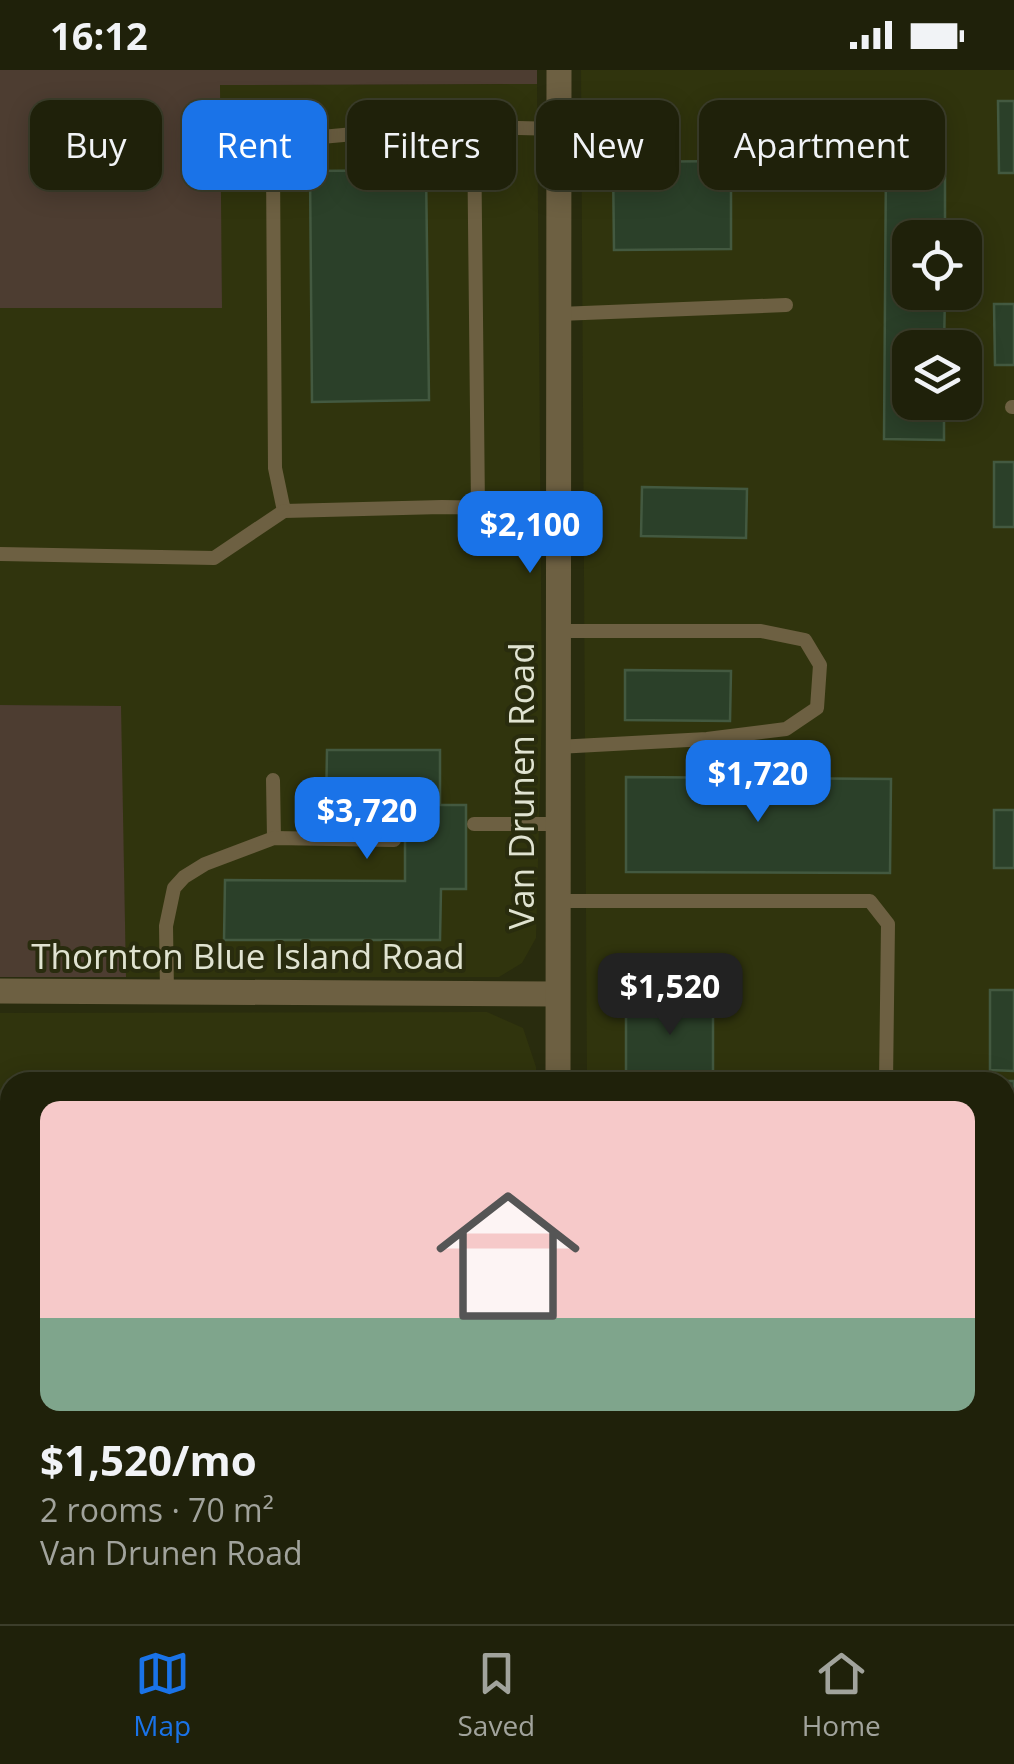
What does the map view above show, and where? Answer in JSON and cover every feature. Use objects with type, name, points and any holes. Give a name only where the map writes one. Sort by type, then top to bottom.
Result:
[{"type":"street","name":"Van Drunen Road","points":[[559,100],[560,70]]},
{"type":"street","name":"Van Drunen Road","points":[[558,1072],[559,190]]},
{"type":"street","name":"Thornton Blue Island Road","points":[[0,991],[556,994]]},
{"type":"lane","points":[[284,512],[274,468],[273,164],[299,139],[347,135]]},
{"type":"lane","points":[[475,190],[478,508]]},
{"type":"lane","points":[[559,314],[786,304]]},
{"type":"lane","points":[[0,554],[214,558],[284,512],[558,509]]},
{"type":"lane","points":[[557,748],[707,740],[786,728],[817,708],[820,666],[804,640],[761,631],[558,631]]},
{"type":"lane","points":[[273,780],[274,838]]},
{"type":"lane","points":[[474,824],[557,824]]},
{"type":"lane","points":[[167,992],[166,926],[174,888],[184,876],[274,838],[394,840]]},
{"type":"lane","points":[[557,902],[870,900],[888,924],[886,1072]]},
{"type":"shaded area","points":[[0,70],[537,70],[537,84],[220,85],[220,100],[182,100],[182,190],[221,190],[222,308],[0,308]]},
{"type":"shaded area","points":[[581,70],[1014,70],[1014,1072],[587,1072],[582,190],[679,190],[679,100],[581,100]]},
{"type":"shaded area","points":[[537,84],[542,707],[536,938],[522,963],[499,977],[126,977],[120,707],[0,705],[0,308],[222,307],[220,190],[327,190],[327,100],[219,100],[219,85]]},
{"type":"shaded area","points":[[0,705],[121,706],[126,977],[0,977]]},
{"type":"shaded area","points":[[487,1012],[523,1028],[536,1072],[0,1072],[0,1013]]},
{"type":"building","points":[[998,101],[1014,101],[1014,173],[999,173]]},
{"type":"building","points":[[679,161],[699,161],[699,190],[731,190],[731,249],[614,250],[613,190],[679,190]]},
{"type":"building","points":[[327,171],[347,171],[347,190],[426,190],[429,400],[312,402],[310,190],[327,190]]},
{"type":"building","points":[[886,190],[945,190],[945,220],[892,220],[892,310],[945,310],[944,330],[892,330],[892,420],[944,420],[944,440],[884,439]]},
{"type":"building","points":[[994,304],[1014,304],[1014,365],[995,365]]},
{"type":"building","points":[[994,462],[1014,462],[1014,527],[994,527]]},
{"type":"building","points":[[642,487],[747,489],[746,538],[641,536]]},
{"type":"building","points":[[625,670],[731,671],[730,721],[625,720]]},
{"type":"building","points":[[327,750],[440,750],[440,805],[466,805],[466,889],[441,889],[440,940],[224,940],[225,880],[405,881],[405,809],[326,809]]},
{"type":"building","points":[[626,777],[891,779],[890,873],[626,872]]},
{"type":"building","points":[[994,810],[1014,810],[1014,868],[994,868]]},
{"type":"building","points":[[990,990],[1014,990],[1014,1071],[990,1070]]},
{"type":"building","points":[[626,993],[713,993],[713,1072],[626,1072]]}]
